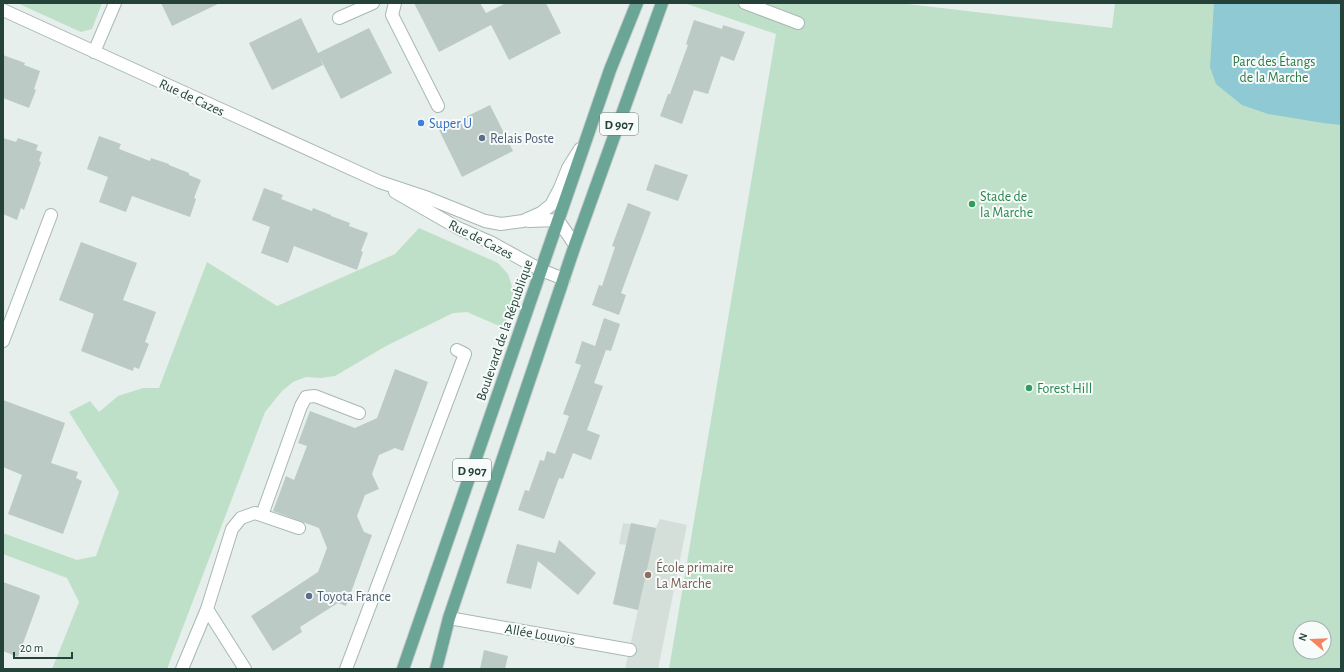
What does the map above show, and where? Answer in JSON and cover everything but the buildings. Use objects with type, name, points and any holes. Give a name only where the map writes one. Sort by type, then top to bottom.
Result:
[{"type":"main road","name":"Boulevard de la République","points":[[403,669],[610,70],[637,3]]},
{"type":"main road","name":"D 907","points":[[436,669],[450,618],[575,245],[662,3]]},
{"type":"street","points":[[94,52],[115,3]]},
{"type":"street","points":[[339,18],[373,3]]},
{"type":"street","points":[[395,3],[392,15],[438,106]]},
{"type":"street","points":[[745,3],[798,23]]},
{"type":"street","name":"Rue de Cazes","points":[[3,10],[380,182],[428,198],[485,221],[501,224],[523,221],[541,213],[551,205],[568,168],[587,137]]},
{"type":"street","name":"Rue de Cazes","points":[[380,182],[409,201],[458,228],[492,243],[541,270],[564,279]]},
{"type":"street","points":[[3,341],[51,215]]},
{"type":"street","points":[[523,221],[558,220],[575,245]]},
{"type":"street","points":[[346,669],[465,354],[457,350]]},
{"type":"street","points":[[262,515],[301,406],[306,397],[315,396],[359,413]]},
{"type":"street","points":[[182,669],[207,608],[232,529],[240,518],[255,513],[299,528]]},
{"type":"street","points":[[207,608],[245,669]]},
{"type":"street","name":"Allée Louvois","points":[[450,618],[630,650]]},
{"type":"shaded area","name":"École primaire La Marche","points":[[660,519],[687,525],[658,669],[625,669],[638,610],[613,604],[626,545],[619,544],[623,523],[656,528]]},
{"type":"green space","points":[[17,3],[102,3],[92,29],[81,32]]},
{"type":"green space","name":"Forest Hill","points":[[684,3],[899,3],[1112,28],[1115,3],[1341,3],[1341,669],[669,669],[776,34]]},
{"type":"green space","points":[[419,228],[498,263],[508,274],[515,296],[504,328],[467,312],[453,313],[386,346],[335,376],[321,378],[306,377],[293,382],[282,391],[265,412],[167,669],[52,669],[79,602],[67,578],[3,554],[3,533],[77,560],[96,556],[119,492],[69,412],[90,401],[99,412],[118,396],[143,388],[159,388],[207,262],[277,306],[395,254]]},
{"type":"water","points":[[1214,3],[1341,3],[1341,125],[1268,114],[1242,105],[1216,84],[1210,67]]},
{"type":"place","name":"Super U","points":[[421,123]]},
{"type":"place","name":"Relais Poste","points":[[482,138]]},
{"type":"place","name":"Stade de la Marche","points":[[972,204]]},
{"type":"place","name":"Forest Hill","points":[[1029,388]]},
{"type":"place","name":"École primaire La Marche","points":[[648,575]]},
{"type":"place","name":"Toyota France","points":[[309,596]]},
{"type":"park label","name":"Parc des Étangs de la Marche","points":[[1274,70]]}]
